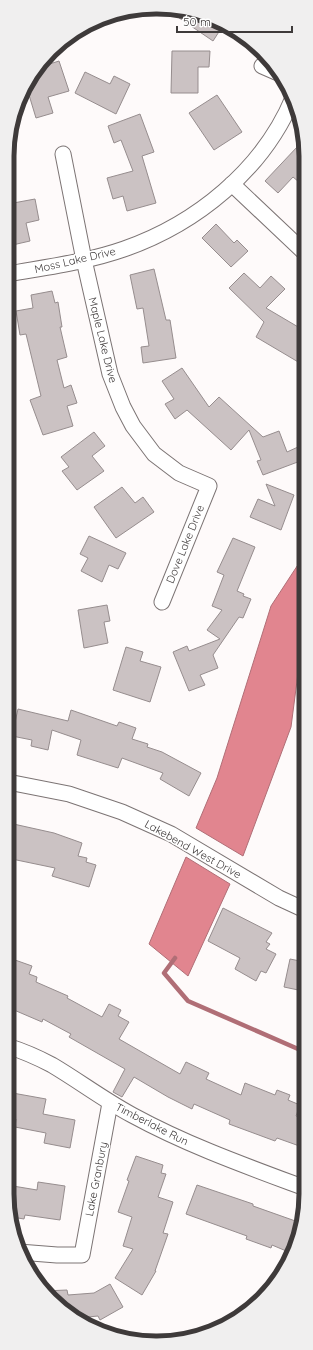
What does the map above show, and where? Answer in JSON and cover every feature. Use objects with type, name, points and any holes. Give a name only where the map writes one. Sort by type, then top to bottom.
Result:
[{"type":"street","points":[[262,66],[269,69]]},
{"type":"street","name":"Moss Lake Drive","points":[[14,273],[84,260],[122,250],[153,238],[185,220],[232,184],[255,160],[274,133],[289,105]]},
{"type":"street","name":"Maple Lake Drive","points":[[62,154],[110,374],[123,407],[133,426],[154,454],[179,473],[209,486]]},
{"type":"street","points":[[232,184],[299,247]]},
{"type":"street","name":"Dove Lake Drive","points":[[162,602],[209,486]]},
{"type":"street","name":"Lakebend West Drive","points":[[14,783],[69,794],[122,812],[171,834],[280,898],[299,907]]},
{"type":"street","name":"Timberlake Run","points":[[14,1048],[30,1054],[52,1065],[110,1103],[161,1130],[214,1155],[299,1186]]},
{"type":"street","name":"Lake Granbury","points":[[27,1253],[82,1255],[110,1103]]},
{"type":"shaded area","points":[[299,563],[299,665],[291,727],[243,856],[196,828],[217,778],[271,606]]},
{"type":"shaded area","points":[[186,857],[230,884],[188,976],[149,944]]},
{"type":"building","points":[[175,15],[193,19],[221,29],[213,41]]},
{"type":"building","points":[[172,51],[210,51],[209,67],[198,67],[198,93],[171,93]]},
{"type":"building","points":[[59,61],[69,91],[48,97],[53,113],[36,118],[29,94],[38,77],[48,65]]},
{"type":"building","points":[[85,72],[110,84],[114,76],[130,84],[116,114],[75,93]]},
{"type":"building","points":[[217,95],[242,132],[214,150],[189,113]]},
{"type":"building","points":[[140,114],[154,152],[142,156],[156,203],[127,211],[123,196],[113,199],[107,178],[133,171],[121,140],[114,143],[108,126]]},
{"type":"building","points":[[298,146],[299,182],[293,177],[278,193],[265,181]]},
{"type":"building","points":[[35,199],[39,220],[26,223],[30,241],[14,245],[14,203]]},
{"type":"building","points":[[216,224],[234,243],[237,240],[248,251],[231,267],[202,238]]},
{"type":"building","points":[[154,269],[166,320],[170,320],[176,358],[143,363],[141,347],[149,346],[143,308],[137,309],[130,275]]},
{"type":"building","points":[[244,273],[260,288],[271,276],[285,289],[266,308],[299,327],[299,362],[256,337],[264,322],[229,288]]},
{"type":"building","points":[[52,291],[55,303],[58,302],[62,327],[60,327],[67,357],[57,360],[64,388],[71,385],[77,403],[67,406],[73,426],[43,435],[30,400],[41,396],[26,334],[20,335],[16,311],[33,308],[31,295]]},
{"type":"building","points":[[182,368],[209,407],[219,397],[263,437],[279,431],[287,452],[298,447],[299,462],[263,475],[257,461],[261,460],[249,430],[231,450],[187,410],[175,419],[165,404],[174,399],[162,381]]},
{"type":"building","points":[[94,432],[105,446],[92,456],[104,471],[77,490],[62,471],[69,467],[61,457]]},
{"type":"building","points":[[266,484],[294,495],[281,530],[250,517],[258,499],[275,506]]},
{"type":"building","points":[[122,487],[135,503],[143,497],[154,512],[116,538],[94,507]]},
{"type":"building","points":[[89,536],[126,553],[118,569],[109,565],[102,582],[81,571],[88,558],[80,554]]},
{"type":"building","points":[[233,538],[255,547],[237,591],[244,594],[243,596],[251,599],[243,618],[239,617],[213,655],[218,668],[200,675],[205,685],[189,691],[173,652],[187,646],[189,651],[220,639],[207,630],[222,610],[212,606],[224,575],[217,572]]},
{"type":"building","points":[[107,605],[110,621],[104,622],[108,643],[84,648],[78,610]]},
{"type":"building","points":[[126,647],[143,652],[140,661],[161,667],[150,702],[113,690]]},
{"type":"building","points":[[18,709],[68,721],[71,710],[117,726],[119,722],[136,728],[132,739],[148,744],[147,747],[162,752],[201,773],[189,796],[160,779],[163,773],[122,758],[118,768],[77,755],[81,740],[52,730],[48,750],[31,746],[32,740],[14,736],[14,727]]},
{"type":"building","points":[[14,824],[54,833],[82,843],[78,856],[87,858],[86,862],[96,865],[89,887],[52,876],[55,868],[14,859]]},
{"type":"building","points":[[223,908],[272,933],[266,942],[270,944],[266,949],[276,954],[266,973],[261,971],[256,981],[235,969],[240,958],[208,941]]},
{"type":"building","points":[[290,959],[299,961],[299,990],[284,987]]},
{"type":"building","points":[[15,960],[32,966],[29,974],[37,977],[36,982],[68,996],[67,998],[102,1017],[109,1004],[121,1010],[118,1016],[129,1022],[119,1039],[180,1074],[186,1062],[209,1073],[206,1079],[241,1095],[245,1083],[275,1095],[277,1090],[290,1095],[288,1100],[299,1105],[296,1116],[299,1117],[299,1146],[277,1138],[275,1141],[229,1124],[230,1120],[194,1104],[192,1109],[134,1077],[122,1097],[113,1092],[125,1069],[69,1037],[71,1034],[43,1019],[42,1022],[14,1010]]},
{"type":"building","points":[[14,1093],[46,1099],[43,1114],[75,1120],[70,1148],[44,1143],[46,1133],[15,1127],[16,1119],[14,1119]]},
{"type":"building","points":[[136,1156],[163,1165],[161,1173],[166,1174],[158,1197],[173,1202],[163,1233],[168,1234],[156,1271],[142,1295],[115,1278],[133,1249],[123,1246],[132,1217],[118,1212],[129,1181],[127,1180]]},
{"type":"building","points":[[38,1182],[65,1186],[60,1220],[25,1215],[24,1219],[16,1218],[14,1203],[14,1186],[37,1190]]},
{"type":"building","points":[[197,1185],[253,1204],[253,1206],[296,1221],[287,1251],[272,1245],[271,1248],[246,1239],[247,1236],[186,1214]]},
{"type":"building","points":[[110,1284],[123,1307],[100,1320],[98,1316],[86,1317],[70,1307],[53,1291],[67,1290],[68,1295],[94,1293]]},
{"type":"waterway","points":[[175,958],[164,973],[188,1001],[299,1049]]}]
